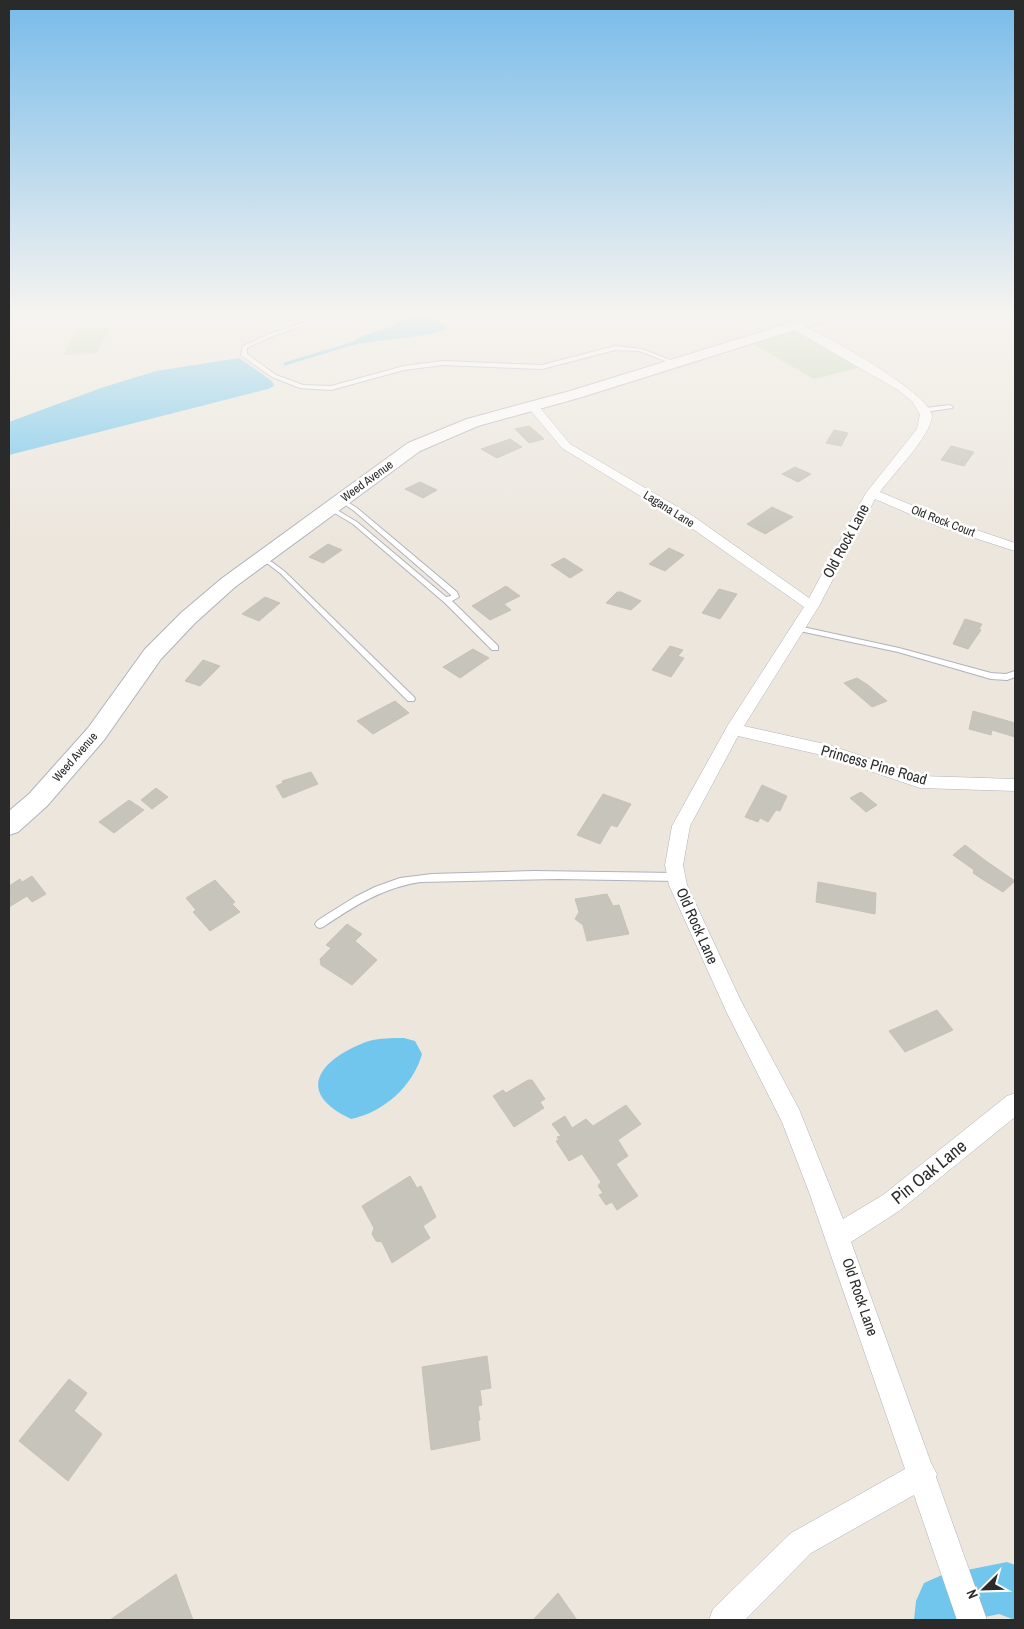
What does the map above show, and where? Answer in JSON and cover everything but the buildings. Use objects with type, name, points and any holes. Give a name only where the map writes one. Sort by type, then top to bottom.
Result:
[{"type":"main road","name":"Weed Avenue","points":[[9,825],[38,800],[96,734],[153,654],[208,600],[260,560],[430,438],[461,426],[590,389]]},
{"type":"street","points":[[903,389],[915,397],[925,410]]},
{"type":"street","name":"Lagana Lane","points":[[534,406],[566,446],[688,519],[812,606]]},
{"type":"street","name":"Old Rock Lane","points":[[925,410],[927,418],[922,430],[872,493],[812,606],[734,729],[681,826],[674,865],[678,885],[721,981],[790,1117],[838,1236],[954,1563],[972,1620]]},
{"type":"street","name":"Old Rock Court","points":[[872,493],[945,524],[1015,547]]},
{"type":"street","name":"Princess Pine Road","points":[[734,729],[829,751],[920,782],[1015,785]]},
{"type":"street","name":"Pin Oak Lane","points":[[838,1236],[891,1203],[1015,1103]]},
{"type":"street","points":[[724,1620],[801,1543],[922,1474]]},
{"type":"lane","points":[[925,410],[950,407]]},
{"type":"lane","points":[[336,504],[355,509],[455,594],[455,597],[448,601]]},
{"type":"lane","points":[[336,504],[355,523],[448,601],[494,648]]},
{"type":"lane","points":[[260,560],[270,563],[282,572],[411,699]]},
{"type":"lane","points":[[798,628],[899,650],[991,676],[1007,678],[1015,674]]},
{"type":"lane","points":[[320,924],[344,907],[375,891],[399,882],[424,878],[554,874],[676,877]]},
{"type":"water","points":[[98,389],[268,389],[9,455],[9,422]]},
{"type":"water","points":[[404,1038],[415,1041],[422,1054],[412,1077],[396,1096],[386,1104],[363,1116],[351,1119],[333,1108],[322,1097],[318,1086],[320,1076],[327,1065],[338,1056],[369,1041]]},
{"type":"waterway","points":[[940,1620],[942,1601],[1007,1587],[1015,1595]]}]
